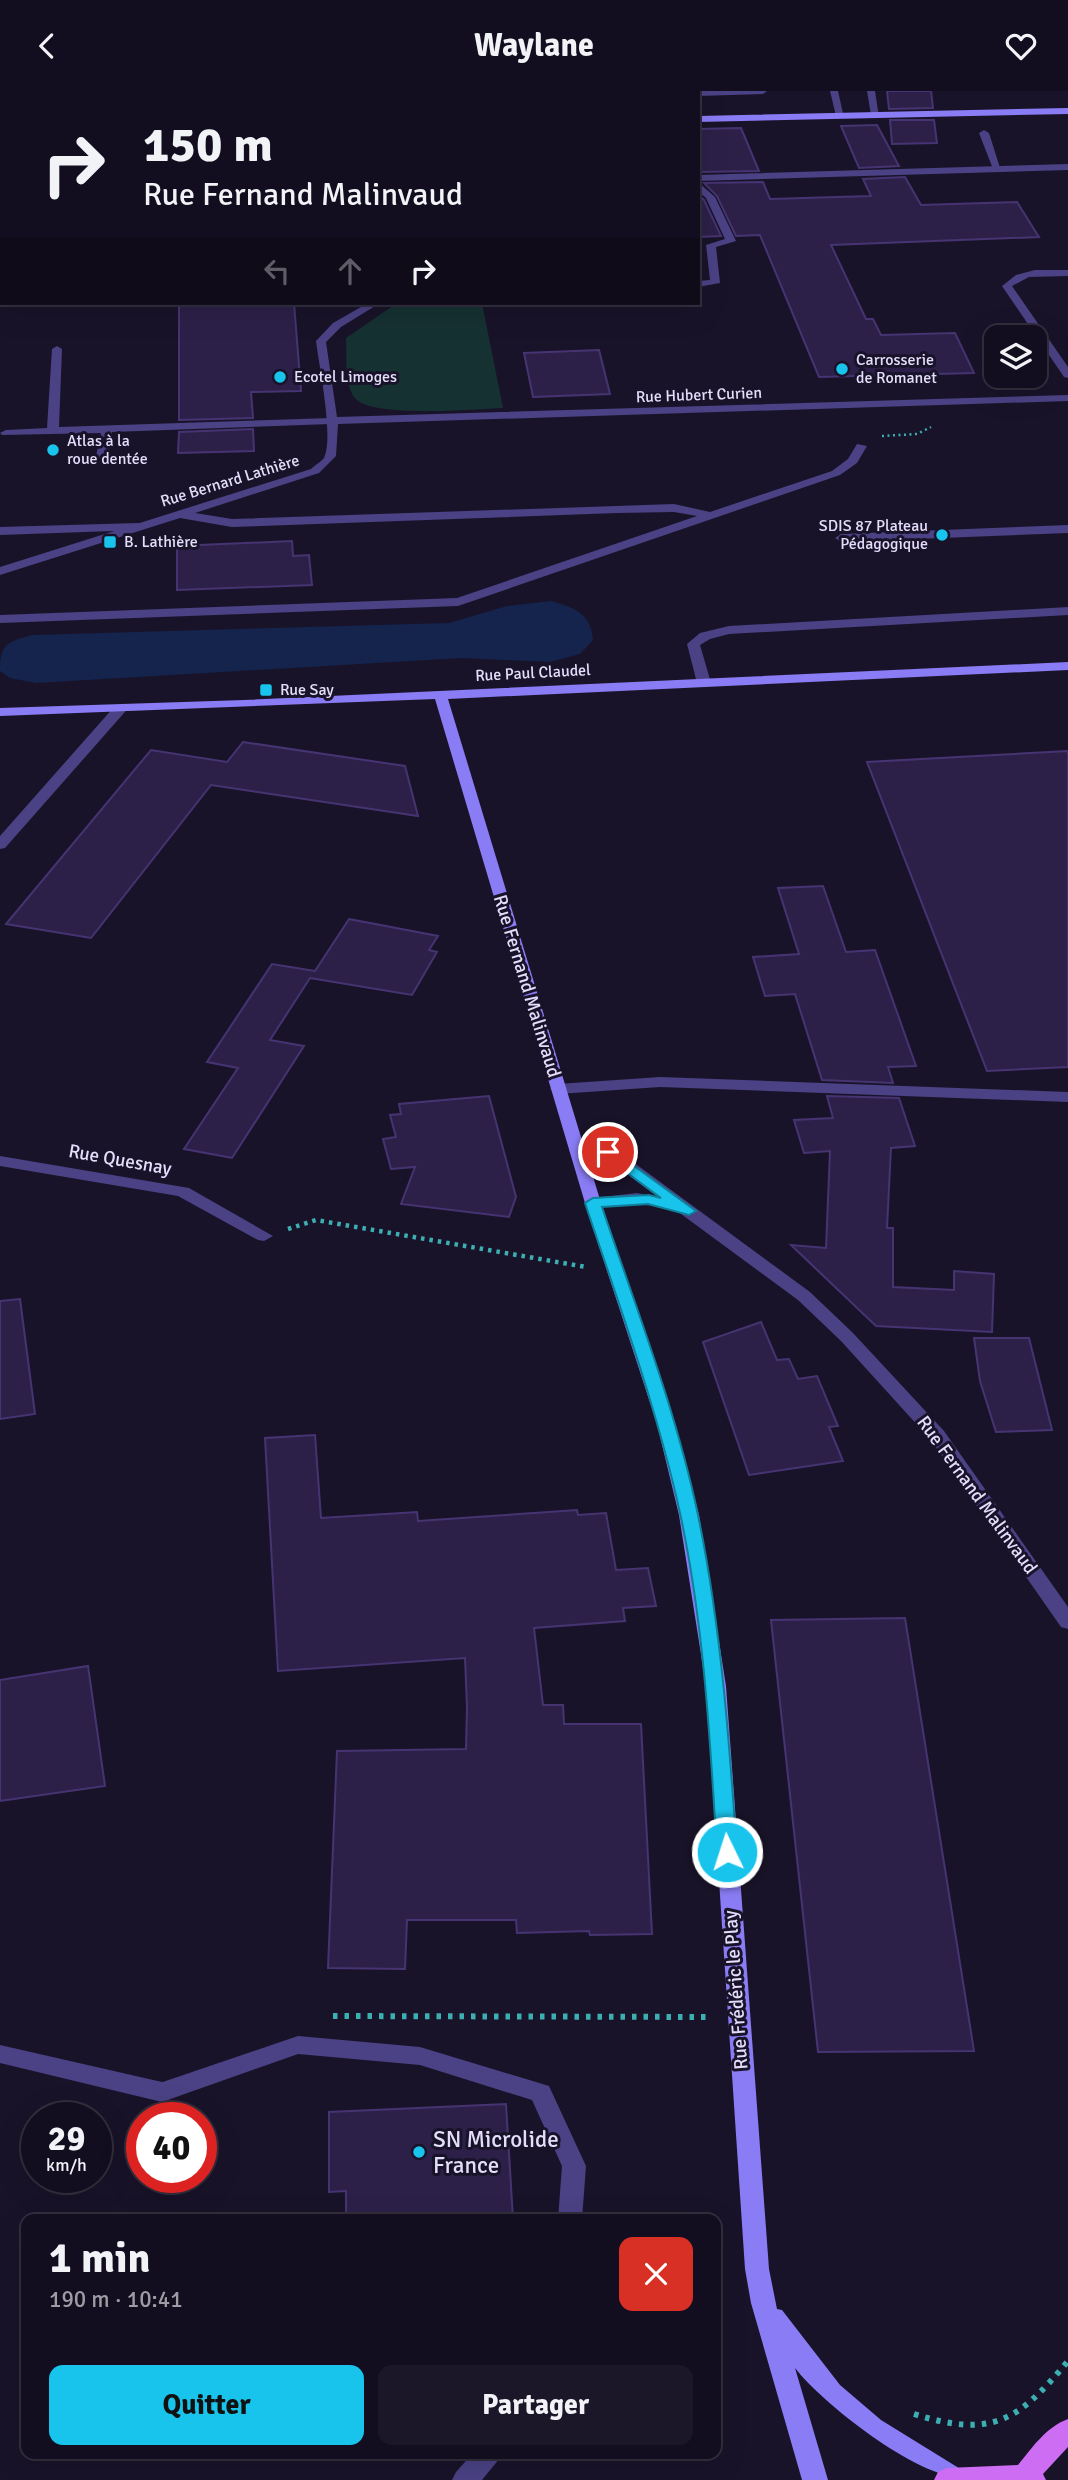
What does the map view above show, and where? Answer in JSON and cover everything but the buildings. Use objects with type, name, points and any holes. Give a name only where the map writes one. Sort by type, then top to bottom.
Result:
[{"type":"main road","points":[[950,2479],[1029,2479],[1046,2450],[1068,2431]]},
{"type":"street","points":[[700,93],[763,91]]},
{"type":"street","points":[[834,91],[841,115]]},
{"type":"street","points":[[871,91],[876,115]]},
{"type":"street","points":[[700,119],[1068,111]]},
{"type":"street","points":[[984,133],[998,169]]},
{"type":"street","points":[[700,178],[1068,167]]},
{"type":"street","points":[[700,187],[710,197],[731,241],[711,245],[715,283],[700,284]]},
{"type":"street","points":[[700,197],[710,197]]},
{"type":"street","points":[[1068,273],[1033,274],[1013,278],[1007,286],[1068,375]]},
{"type":"street","name":"Rue Bernard Lathière","points":[[0,571],[315,471],[328,460],[331,453],[331,421],[321,341],[337,325],[372,305]]},
{"type":"street","points":[[53,431],[57,349]]},
{"type":"street","name":"Rue Hubert Curien","points":[[6,433],[1068,398]]},
{"type":"street","points":[[102,456],[107,429]]},
{"type":"street","points":[[0,619],[457,602],[836,473],[853,461],[861,446]]},
{"type":"street","points":[[179,513],[232,523],[674,508],[707,515]]},
{"type":"street","points":[[0,531],[138,527]]},
{"type":"street","points":[[841,538],[1068,529]]},
{"type":"street","points":[[704,683],[693,644],[705,636],[729,630],[1068,611]]},
{"type":"street","name":"Rue Paul Claudel","points":[[0,712],[119,710],[1068,666]]},
{"type":"street","name":"Rue Fernand Malinvaud","points":[[440,695],[577,1150],[608,1152],[804,1296],[937,1435],[1068,1622]]},
{"type":"street","points":[[0,845],[119,710]]},
{"type":"street","points":[[558,1089],[660,1082],[1068,1097]]},
{"type":"street","name":"Rue Frédéric le Play","points":[[577,1150],[666,1424],[689,1515],[704,1596],[716,1686],[757,2269],[763,2303],[815,2480]]},
{"type":"street","name":"Rue Quesnay","points":[[0,1161],[183,1192],[264,1236]]},
{"type":"street","name":"Rue Fernand Malinvaud","points":[[593,1203],[649,1199],[689,1211]]},
{"type":"street","points":[[0,2054],[162,2092],[298,2045],[420,2056],[541,2093],[574,2166],[570,2214]]},
{"type":"street","name":"Rue Frédéric le Play","points":[[763,2303],[811,2372],[848,2412],[875,2434],[950,2479]]},
{"type":"street","points":[[465,2480],[485,2459]]},
{"type":"path","points":[[264,1236],[316,1220],[574,1265]]},
{"type":"path","points":[[573,2017],[683,2017]]},
{"type":"path","points":[[900,2410],[949,2423],[982,2424],[1017,2415],[1068,2361]]},
{"type":"green space","points":[[394,305],[482,305],[503,408],[424,411],[380,408],[364,404],[354,397],[351,391],[347,376],[346,338]]},
{"type":"water","points":[[551,601],[574,609],[589,623],[593,640],[580,654],[550,662],[461,658],[36,683],[10,678],[0,671],[1,655],[7,645],[32,635],[449,623],[507,606]]},
{"type":"place","name":"Carrosserie de Romanet","points":[[842,369]]},
{"type":"place","name":"Ecotel Limoges","points":[[280,377]]},
{"type":"place","name":"Atlas à la roue dentée","points":[[53,450]]},
{"type":"place","name":"SDIS 87 Plateau Pédagogique","points":[[942,535]]},
{"type":"place","name":"B. Lathière","points":[[110,542]]},
{"type":"place","name":"Rue Say","points":[[266,690]]},
{"type":"place","name":"SN Microlide France","points":[[419,2152]]},
{"type":"route","points":[[608,1152],[689,1211],[649,1199],[593,1203],[666,1424],[689,1515],[704,1596],[716,1686],[727,1852]]}]
